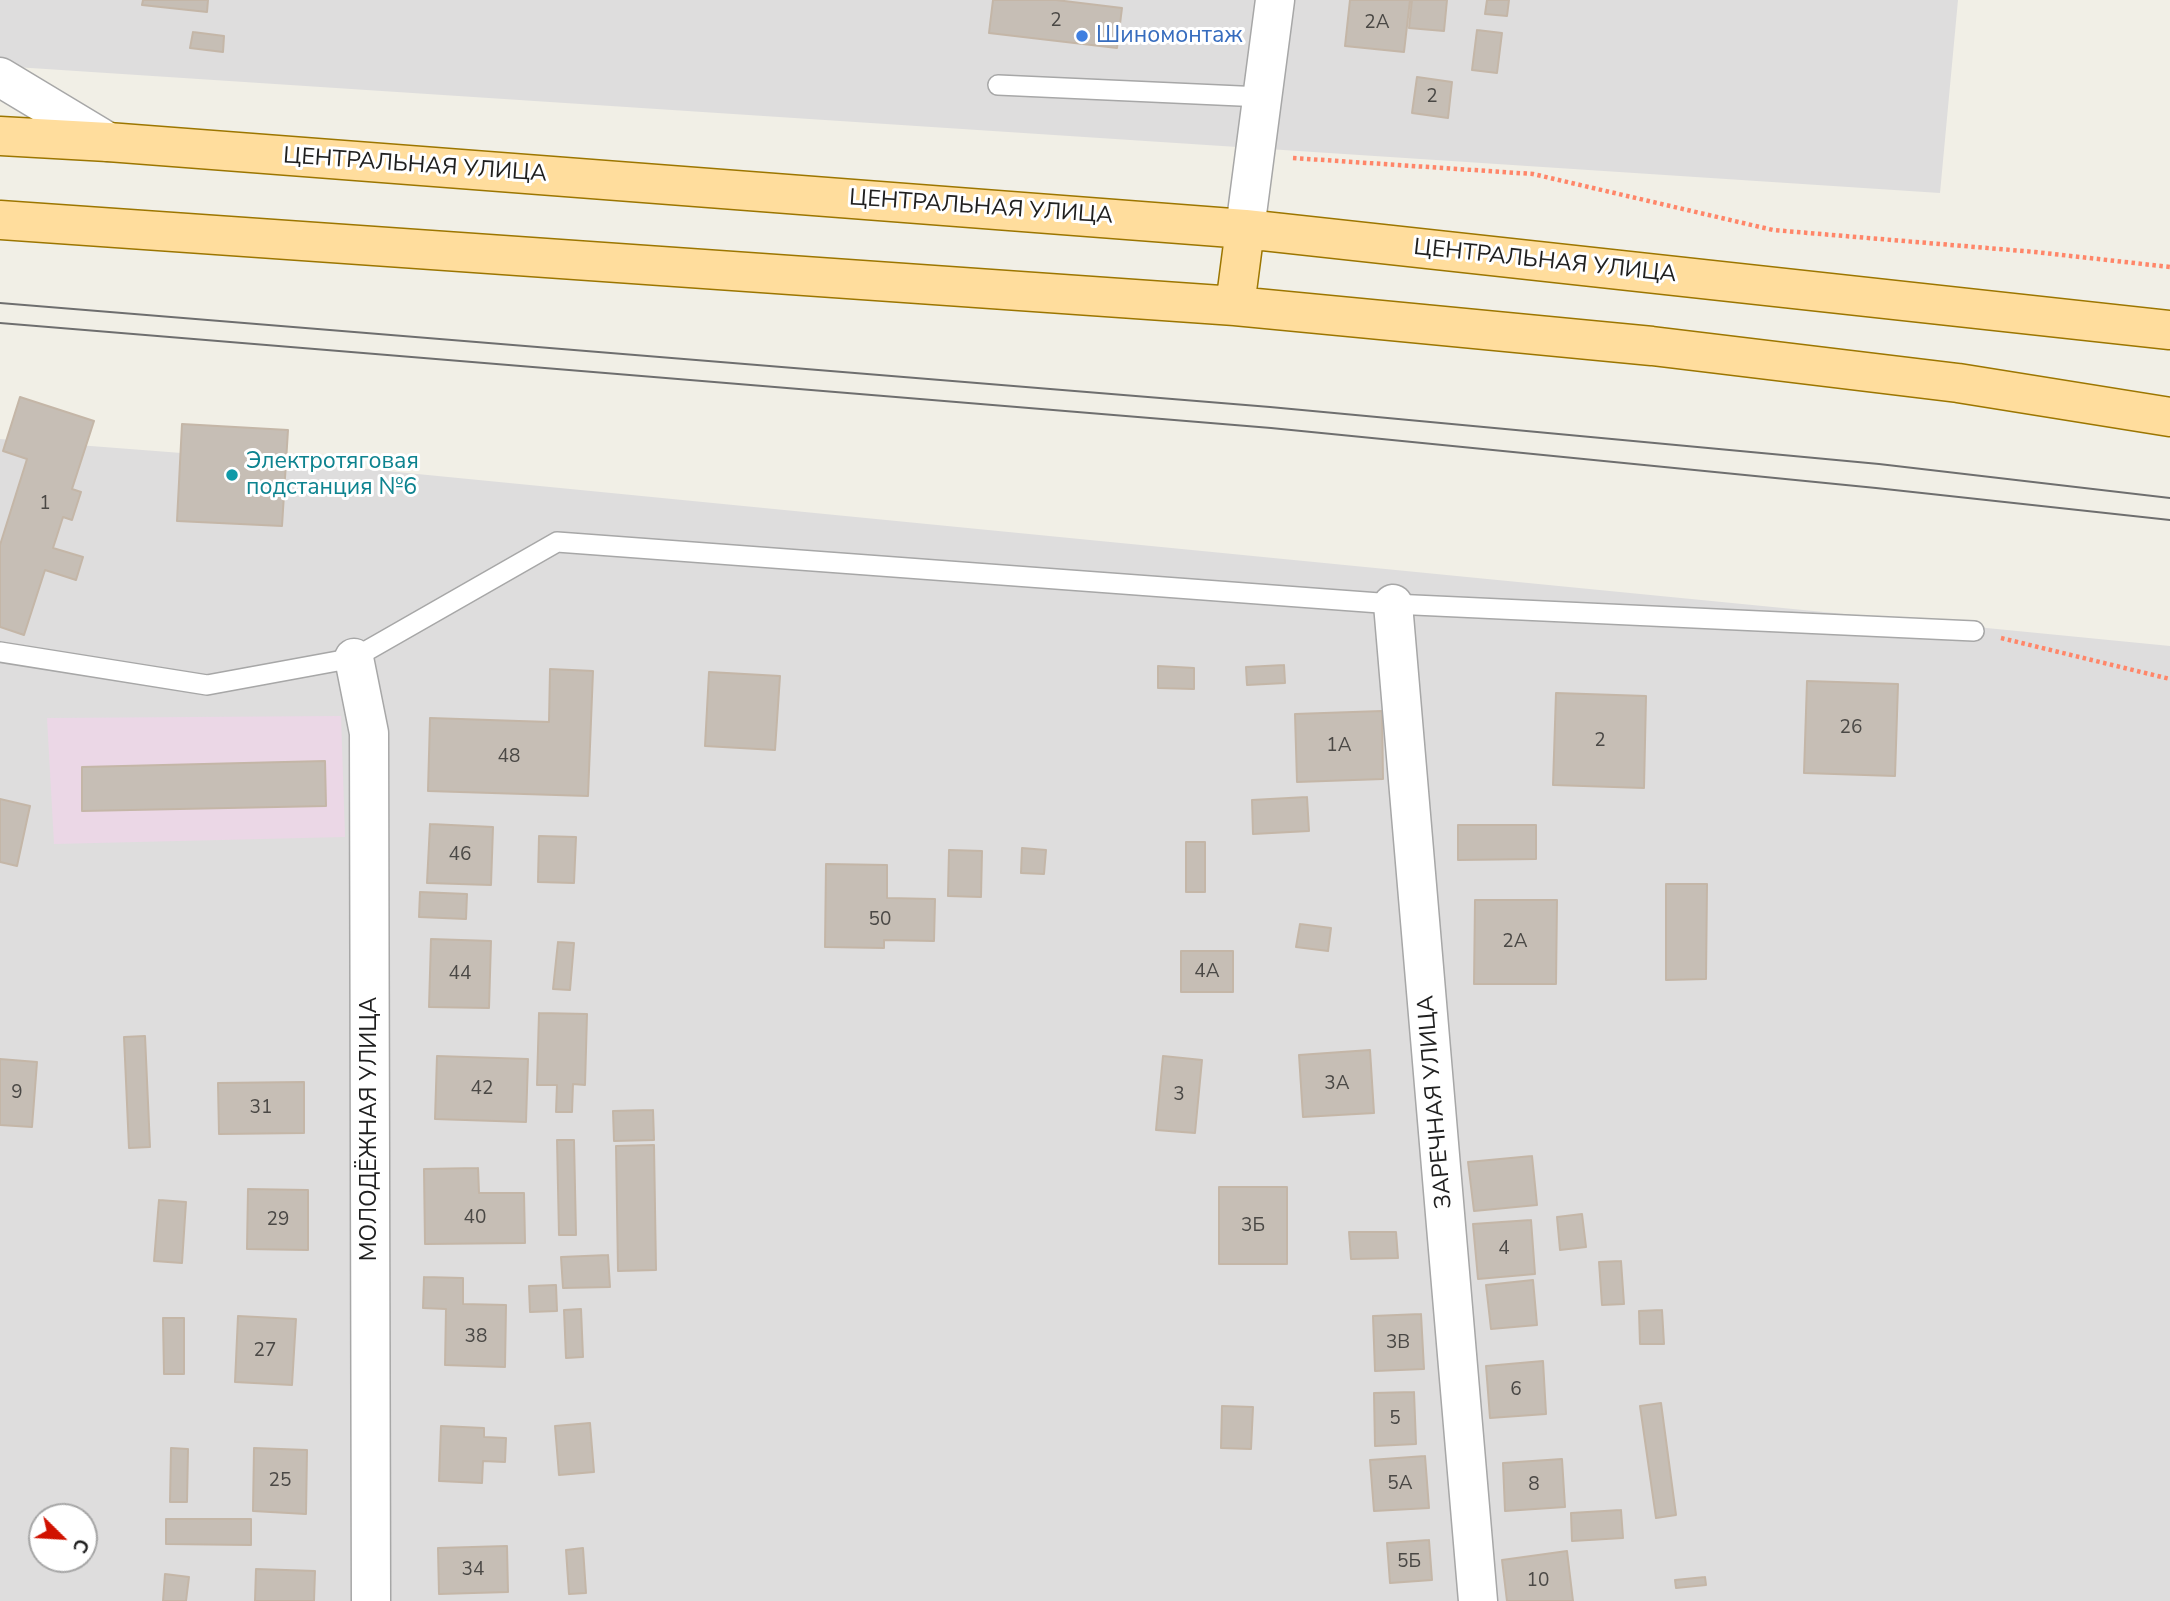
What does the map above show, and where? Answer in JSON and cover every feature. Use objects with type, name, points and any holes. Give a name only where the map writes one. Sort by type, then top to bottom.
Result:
[{"type":"main road","name":"ЦЕНТРАЛЬНАЯ УЛИЦА","points":[[0,136],[1245,229],[2170,330]]},
{"type":"main road","points":[[0,220],[1235,306],[1652,346],[1958,383],[2170,417]]},
{"type":"main road","points":[[1235,306],[1245,229]]},
{"type":"street","points":[[1245,229],[1275,0]]},
{"type":"street","points":[[0,77],[108,142]]},
{"type":"street","name":"ЗАРЕЧНАЯ УЛИЦА","points":[[1393,604],[1478,1601]]},
{"type":"street","name":"МОЛОДЁЖНАЯ УЛИЦА","points":[[354,658],[369,733],[371,1601]]},
{"type":"lane","points":[[998,85],[1262,97]]},
{"type":"lane","points":[[0,652],[207,685],[354,658],[557,542],[1393,604],[1974,631]]},
{"type":"path","points":[[1253,155],[1533,174],[1773,230],[2170,267]]},
{"type":"path","points":[[1974,631],[2170,679]]},
{"type":"shaded area","points":[[0,0],[1958,0],[1940,193],[0,66]]},
{"type":"shaded area","points":[[0,439],[285,461],[2170,646],[2170,1601],[0,1601]]},
{"type":"shaded area","points":[[341,716],[345,837],[54,844],[47,718]]},
{"type":"building","points":[[143,0],[208,0],[207,12],[142,5]]},
{"type":"building","points":[[993,0],[1056,0],[1122,8],[1117,48],[989,33]]},
{"type":"building","points":[[1350,0],[1410,0],[1404,52],[1345,46]]},
{"type":"building","points":[[1412,0],[1447,0],[1444,31],[1409,28]]},
{"type":"building","points":[[1487,0],[1509,0],[1507,16],[1485,14]]},
{"type":"building","points":[[1477,30],[1502,33],[1497,73],[1472,70]]},
{"type":"building","points":[[193,32],[224,36],[223,52],[190,48]]},
{"type":"building","points":[[1417,77],[1452,82],[1448,118],[1412,113]]},
{"type":"building","points":[[20,397],[94,421],[72,489],[81,492],[72,520],[63,517],[53,548],[83,557],[76,580],[45,570],[24,635],[0,627],[0,545],[27,459],[3,451]]},
{"type":"building","name":"Электротяговая подстанция №6","points":[[182,424],[288,430],[282,526],[177,521]]},
{"type":"building","points":[[1284,665],[1285,683],[1247,685],[1246,667]]},
{"type":"building","points":[[1158,666],[1194,668],[1194,689],[1158,688]]},
{"type":"building","points":[[550,669],[593,671],[588,796],[428,791],[430,718],[549,722]]},
{"type":"building","points":[[709,672],[780,676],[775,750],[705,746]]},
{"type":"building","points":[[1807,681],[1898,684],[1895,776],[1804,773]]},
{"type":"building","points":[[1556,693],[1646,696],[1644,788],[1553,785]]},
{"type":"building","points":[[1382,711],[1383,779],[1297,782],[1295,714]]},
{"type":"building","points":[[325,761],[326,806],[82,811],[82,767]]},
{"type":"building","points":[[1307,797],[1309,831],[1253,834],[1252,800]]},
{"type":"building","points":[[0,799],[30,806],[17,866],[0,862]]},
{"type":"building","points":[[430,824],[493,827],[491,885],[427,883]]},
{"type":"building","points":[[1458,825],[1536,825],[1536,859],[1458,860]]},
{"type":"building","points":[[539,836],[576,837],[574,883],[538,882]]},
{"type":"building","points":[[1186,842],[1205,842],[1205,892],[1186,892]]},
{"type":"building","points":[[1022,848],[1046,850],[1044,874],[1021,873]]},
{"type":"building","points":[[949,850],[982,851],[981,897],[948,896]]},
{"type":"building","points":[[826,864],[887,865],[887,898],[935,899],[934,941],[884,940],[884,948],[825,947]]},
{"type":"building","points":[[1666,884],[1707,884],[1706,979],[1666,980]]},
{"type":"building","points":[[420,892],[467,894],[466,919],[419,917]]},
{"type":"building","points":[[1475,900],[1557,900],[1556,984],[1474,984]]},
{"type":"building","points":[[1300,924],[1331,928],[1328,951],[1296,947]]},
{"type":"building","points":[[431,939],[491,941],[489,1008],[429,1007]]},
{"type":"building","points":[[558,942],[574,943],[570,990],[553,989]]},
{"type":"building","points":[[1181,951],[1233,951],[1233,992],[1181,992]]},
{"type":"building","points":[[539,1013],[587,1014],[585,1085],[573,1084],[572,1112],[556,1112],[557,1085],[537,1085]]},
{"type":"building","points":[[145,1036],[150,1147],[129,1148],[124,1037]]},
{"type":"building","points":[[1370,1050],[1374,1113],[1303,1117],[1299,1055]]},
{"type":"building","points":[[437,1056],[528,1059],[526,1122],[435,1119]]},
{"type":"building","points":[[1163,1056],[1202,1060],[1195,1133],[1156,1130]]},
{"type":"building","points":[[0,1059],[37,1062],[32,1127],[0,1125]]},
{"type":"building","points":[[304,1082],[304,1133],[219,1134],[218,1083]]},
{"type":"building","points":[[653,1110],[654,1140],[614,1141],[613,1111]]},
{"type":"building","points":[[557,1140],[574,1140],[576,1235],[559,1235]]},
{"type":"building","points":[[654,1145],[656,1270],[618,1271],[616,1146]]},
{"type":"building","points":[[1532,1156],[1537,1205],[1474,1211],[1468,1162]]},
{"type":"building","points":[[478,1168],[479,1193],[524,1193],[525,1243],[425,1244],[424,1169]]},
{"type":"building","points":[[1219,1187],[1287,1187],[1287,1264],[1219,1264]]},
{"type":"building","points":[[248,1189],[308,1190],[308,1250],[247,1249]]},
{"type":"building","points":[[159,1200],[186,1202],[182,1263],[154,1261]]},
{"type":"building","points":[[1582,1214],[1586,1247],[1560,1250],[1557,1217]]},
{"type":"building","points":[[1531,1220],[1535,1274],[1478,1279],[1473,1224]]},
{"type":"building","points":[[1349,1232],[1396,1232],[1398,1258],[1351,1259]]},
{"type":"building","points":[[608,1255],[610,1287],[563,1288],[561,1257]]},
{"type":"building","points":[[1621,1261],[1624,1304],[1602,1305],[1599,1262]]},
{"type":"building","points":[[424,1277],[463,1278],[463,1304],[506,1305],[505,1367],[445,1365],[446,1309],[423,1308]]},
{"type":"building","points":[[1533,1280],[1537,1325],[1491,1329],[1486,1285]]},
{"type":"building","points":[[556,1285],[557,1311],[530,1312],[529,1286]]},
{"type":"building","points":[[581,1309],[583,1357],[566,1358],[564,1310]]},
{"type":"building","points":[[1662,1310],[1664,1344],[1640,1344],[1639,1311]]},
{"type":"building","points":[[1421,1314],[1424,1369],[1375,1371],[1373,1316]]},
{"type":"building","points":[[238,1316],[296,1319],[292,1385],[235,1382]]},
{"type":"building","points":[[163,1318],[184,1318],[184,1374],[164,1374]]},
{"type":"building","points":[[1543,1361],[1546,1414],[1490,1418],[1486,1366]]},
{"type":"building","points":[[1414,1392],[1416,1444],[1375,1446],[1374,1393]]},
{"type":"building","points":[[1661,1403],[1676,1515],[1656,1518],[1640,1406]]},
{"type":"building","points":[[1222,1406],[1253,1407],[1251,1449],[1221,1448]]},
{"type":"building","points":[[590,1423],[594,1472],[559,1475],[555,1426]]},
{"type":"building","points":[[441,1426],[484,1428],[484,1437],[506,1438],[505,1462],[483,1461],[482,1483],[439,1481]]},
{"type":"building","points":[[171,1448],[188,1449],[187,1502],[170,1502]]},
{"type":"building","points":[[254,1448],[307,1450],[306,1514],[253,1511]]},
{"type":"building","points":[[1425,1456],[1429,1508],[1374,1511],[1370,1460]]},
{"type":"building","points":[[1562,1459],[1565,1507],[1505,1511],[1503,1463]]},
{"type":"building","points":[[1621,1510],[1623,1538],[1572,1541],[1571,1513]]},
{"type":"building","points":[[166,1519],[251,1519],[251,1545],[166,1544]]},
{"type":"building","points":[[1429,1540],[1432,1580],[1390,1583],[1387,1543]]},
{"type":"building","points":[[507,1546],[508,1592],[439,1594],[438,1548]]},
{"type":"building","points":[[583,1548],[586,1593],[569,1594],[566,1550]]},
{"type":"building","points":[[1567,1551],[1573,1601],[1507,1601],[1502,1560]]},
{"type":"building","points":[[256,1569],[315,1571],[314,1601],[255,1601]]},
{"type":"building","points":[[165,1574],[189,1577],[186,1601],[163,1601]]},
{"type":"building","points":[[1705,1577],[1706,1585],[1676,1588],[1675,1580]]},
{"type":"tram line","points":[[0,303],[1270,407],[1879,464],[2170,498]]},
{"type":"tram line","points":[[0,323],[1271,428],[2170,520]]},
{"type":"place","name":"Шиномонтаж","points":[[1082,36]]},
{"type":"place","name":"Электротяговая подстанция №6","points":[[232,475]]}]
